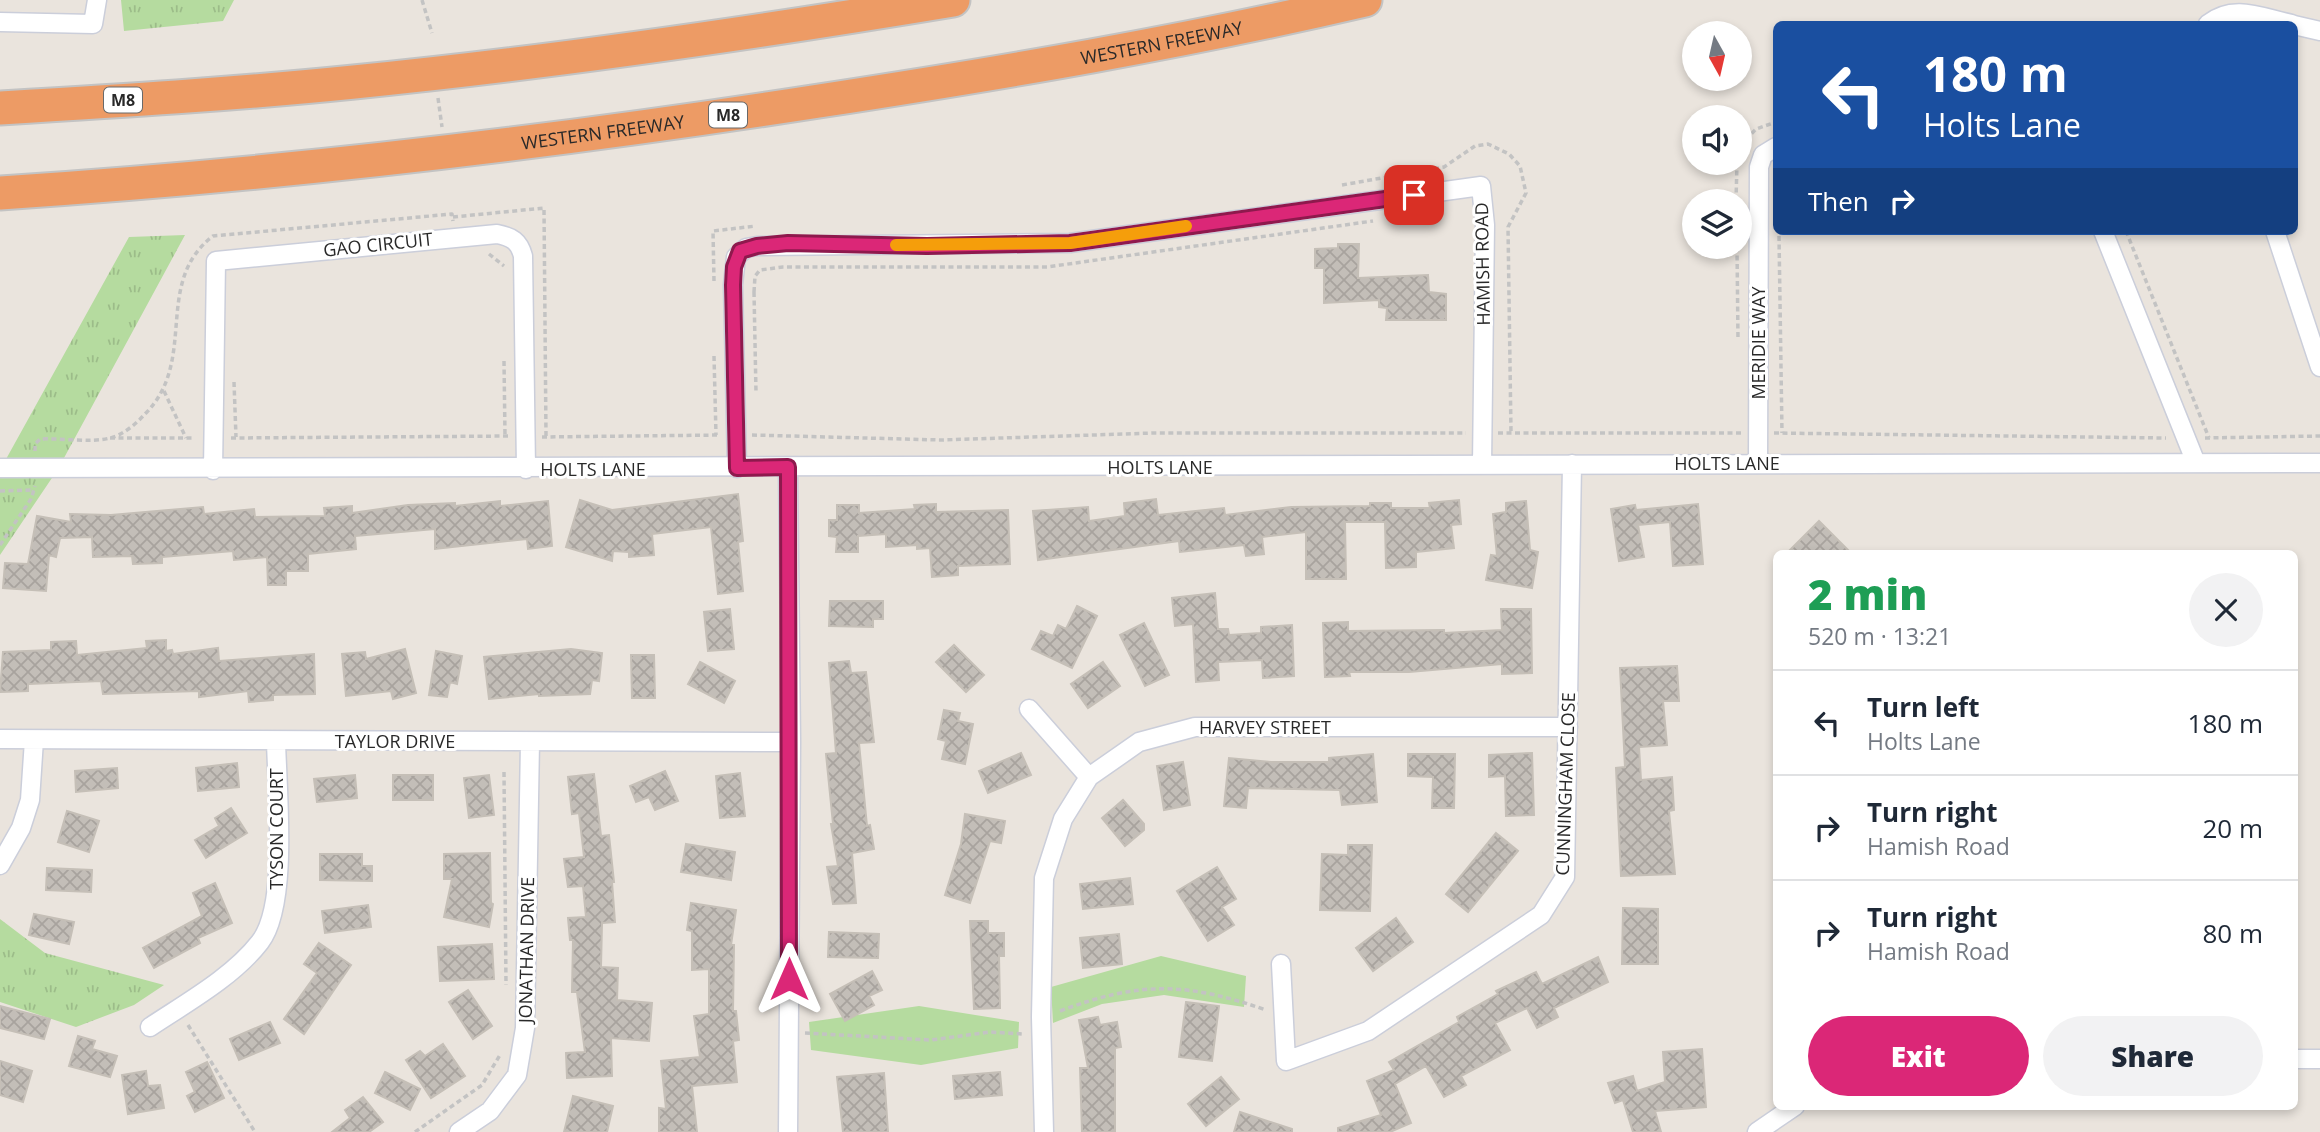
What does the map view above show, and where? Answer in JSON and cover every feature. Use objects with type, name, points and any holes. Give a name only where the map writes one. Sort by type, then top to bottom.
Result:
[{"type":"highway","name":"M8","points":[[0,108],[245,92],[614,52],[953,0]]},
{"type":"highway","name":"WESTERN FREEWAY","points":[[0,193],[259,172],[599,134],[1059,61],[1365,0]]},
{"type":"highway","points":[[0,89],[89,87],[245,92]]},
{"type":"highway","points":[[0,201],[85,188]]},
{"type":"street","points":[[0,22],[93,24],[96,0]]},
{"type":"street","points":[[2212,21],[2221,14],[2242,13],[2276,21]]},
{"type":"street","points":[[2298,26],[2320,31]]},
{"type":"street","name":"MERIDIE WAY","points":[[1758,463],[1759,167],[1763,155],[1773,149]]},
{"type":"street","name":"HAMISH ROAD","points":[[737,468],[733,285],[736,257],[746,248],[788,243],[927,246],[1070,243],[1480,186],[1485,225],[1482,465]]},
{"type":"street","name":"GAO CIRCUIT","points":[[213,470],[216,261],[497,234],[511,237],[520,245],[523,256],[526,469]]},
{"type":"street","points":[[2105,235],[2196,463]]},
{"type":"street","points":[[2276,235],[2320,367]]},
{"type":"street","name":"HOLTS LANE","points":[[0,468],[213,470],[2320,463]]},
{"type":"street","name":"CUNNINGHAM CLOSE","points":[[1281,964],[1286,1061],[1368,1031],[1541,915],[1565,877],[1572,464]]},
{"type":"street","points":[[788,467],[791,742],[788,1132]]},
{"type":"street","points":[[1029,709],[1089,777]]},
{"type":"street","name":"HARVEY STREET","points":[[1044,1132],[1044,878],[1063,819],[1089,777],[1139,742],[1195,727],[1568,727]]},
{"type":"street","name":"TAYLOR DRIVE","points":[[0,738],[791,742]]},
{"type":"street","points":[[0,865],[21,828],[30,800],[34,740]]},
{"type":"street","name":"TYSON COURT","points":[[150,1027],[233,968],[260,942],[271,920],[277,890],[276,741]]},
{"type":"street","name":"JONATHAN DRIVE","points":[[459,1132],[491,1111],[517,1075],[525,1028],[530,742]]},
{"type":"street","points":[[2298,1059],[2320,1059]]},
{"type":"street","points":[[1757,1132],[1789,1110]]},
{"type":"path","points":[[422,0],[432,33]]},
{"type":"path","points":[[438,94],[442,127]]},
{"type":"path","points":[[1752,132],[1756,128],[1773,123]]},
{"type":"path","points":[[1329,187],[1435,170],[1456,160],[1475,146],[1488,144],[1509,154],[1520,166],[1526,193],[1508,227],[1511,433]]},
{"type":"path","points":[[754,292],[755,276],[760,270],[783,267],[1047,267],[1376,221]]},
{"type":"path","points":[[1779,235],[1782,433]]},
{"type":"path","points":[[2128,235],[2210,438]]},
{"type":"path","points":[[481,255],[492,254],[504,265],[504,278]]},
{"type":"path","points":[[504,357],[505,436]]},
{"type":"path","points":[[234,381],[236,438]]},
{"type":"path","points":[[164,391],[186,438]]},
{"type":"path","points":[[110,439],[736,435],[941,440],[1154,433],[1467,433],[1467,420]]},
{"type":"path","points":[[1481,433],[1782,433],[2186,438],[2320,436]]},
{"type":"path","points":[[0,545],[32,499],[35,468]]},
{"type":"path","points":[[0,491],[34,490]]},
{"type":"path","points":[[504,772],[506,988]]},
{"type":"path","points":[[789,1032],[931,1040],[990,1032],[1014,1036],[1104,994],[1161,986],[1220,993],[1283,1016]]},
{"type":"path","points":[[177,1008],[255,1132]]},
{"type":"path","points":[[415,1132],[482,1085],[492,1074],[501,1053]]},
{"type":"green space","points":[[121,0],[234,0],[223,21],[124,31]]},
{"type":"green space","points":[[185,235],[58,469],[0,555],[0,470],[129,237]]},
{"type":"green space","points":[[0,919],[45,953],[164,985],[134,1005],[76,1027],[0,1002]]},
{"type":"green space","points":[[1161,956],[1246,976],[1244,1007],[1164,995],[1102,1004],[1053,1023],[1051,987]]},
{"type":"green space","points":[[919,1006],[1019,1022],[1018,1048],[921,1065],[811,1050],[809,1022]]},
{"type":"building","points":[[1338,244],[1359,244],[1358,278],[1428,275],[1429,292],[1446,294],[1446,320],[1386,320],[1387,308],[1379,307],[1379,300],[1324,303],[1324,268],[1315,268],[1315,249],[1338,248]]},
{"type":"building","points":[[738,494],[743,541],[738,542],[743,591],[718,594],[711,527],[652,534],[654,555],[629,557],[629,552],[613,551],[612,561],[566,547],[580,500],[612,510]]},
{"type":"building","points":[[1156,499],[1158,515],[1224,508],[1225,515],[1291,507],[1370,506],[1370,503],[1391,503],[1391,508],[1430,508],[1429,503],[1459,500],[1461,524],[1451,525],[1454,548],[1416,552],[1416,567],[1386,568],[1385,522],[1345,522],[1346,579],[1306,579],[1306,532],[1262,537],[1264,554],[1246,556],[1244,545],[1180,552],[1179,541],[1038,560],[1033,511],[1088,507],[1089,521],[1125,516],[1124,503]]},
{"type":"building","points":[[500,501],[500,506],[548,501],[552,546],[528,549],[527,539],[435,549],[435,529],[355,536],[356,549],[308,554],[308,571],[286,571],[286,585],[268,585],[267,557],[234,560],[233,551],[162,557],[162,563],[133,564],[132,556],[93,557],[92,537],[60,538],[56,557],[49,555],[46,591],[3,588],[5,563],[28,564],[37,516],[71,522],[70,514],[111,515],[203,507],[204,514],[254,509],[255,517],[325,516],[324,508],[352,506],[352,513],[408,505],[455,503],[455,506]]},
{"type":"building","points":[[1526,501],[1530,550],[1538,552],[1532,588],[1486,580],[1491,555],[1497,556],[1493,514],[1506,512],[1506,503]]},
{"type":"building","points":[[936,504],[936,512],[1008,510],[1010,564],[958,566],[958,575],[932,577],[930,548],[917,549],[917,545],[886,547],[886,534],[858,536],[858,552],[836,552],[837,537],[829,536],[829,520],[837,520],[837,505],[859,505],[859,513],[915,509],[914,505]]},
{"type":"building","points":[[1698,504],[1703,564],[1673,566],[1670,522],[1638,525],[1644,557],[1619,561],[1611,509],[1635,505],[1636,510]]},
{"type":"building","points":[[1819,521],[1848,550],[1790,550]]},
{"type":"building","points":[[1215,593],[1218,629],[1228,629],[1229,635],[1261,633],[1261,627],[1292,625],[1294,676],[1263,678],[1262,660],[1218,662],[1219,680],[1196,682],[1193,624],[1175,626],[1172,598]]},
{"type":"building","points":[[830,601],[883,601],[883,619],[873,619],[873,627],[829,626]]},
{"type":"building","points":[[1077,606],[1097,616],[1072,668],[1032,649],[1041,631],[1053,636],[1058,625],[1066,629]]},
{"type":"building","points":[[730,609],[734,649],[708,651],[704,612]]},
{"type":"building","points":[[1501,609],[1531,609],[1532,673],[1502,674],[1502,664],[1409,672],[1349,672],[1350,676],[1325,677],[1323,623],[1348,622],[1348,631],[1444,630],[1444,633],[1502,630]]},
{"type":"building","points":[[1144,623],[1169,675],[1145,686],[1120,635]]},
{"type":"building","points":[[166,640],[166,651],[172,650],[173,654],[218,648],[219,661],[314,654],[315,694],[273,695],[273,700],[249,702],[248,691],[199,697],[199,691],[103,694],[101,681],[28,684],[28,691],[0,692],[3,652],[51,650],[51,642],[76,641],[77,655],[147,648],[146,641]]},
{"type":"building","points":[[954,645],[984,675],[966,692],[936,662]]},
{"type":"building","points":[[405,649],[416,693],[393,699],[391,691],[346,696],[342,654],[365,652],[366,659]]},
{"type":"building","points":[[571,649],[602,653],[599,681],[592,680],[590,694],[539,694],[489,699],[484,657]]},
{"type":"building","points":[[436,651],[462,656],[457,684],[450,682],[447,697],[429,695]]},
{"type":"building","points":[[631,655],[654,655],[655,698],[632,698]]},
{"type":"building","points":[[849,661],[851,673],[866,672],[874,742],[859,743],[867,826],[870,825],[874,849],[852,853],[856,903],[833,904],[827,867],[838,866],[831,824],[826,754],[836,753],[829,663]]},
{"type":"building","points":[[700,662],[735,681],[724,703],[688,684]]},
{"type":"building","points":[[1103,662],[1120,686],[1088,708],[1071,684]]},
{"type":"building","points":[[1677,666],[1679,701],[1663,701],[1667,745],[1639,747],[1641,780],[1672,777],[1674,810],[1669,811],[1675,874],[1621,876],[1616,768],[1625,767],[1620,668]]},
{"type":"building","points":[[944,710],[960,713],[958,721],[973,724],[965,764],[942,759],[946,741],[938,739]]},
{"type":"building","points":[[1021,753],[1031,775],[988,793],[979,771]]},
{"type":"building","points":[[1532,753],[1534,815],[1506,816],[1505,776],[1489,777],[1489,755]]},
{"type":"building","points":[[1373,754],[1377,802],[1342,805],[1340,790],[1248,788],[1246,808],[1224,806],[1229,758],[1271,762],[1329,762],[1329,758]]},
{"type":"building","points":[[1408,754],[1455,754],[1454,808],[1432,808],[1433,777],[1408,776]]},
{"type":"building","points":[[1183,762],[1190,805],[1164,810],[1157,766]]},
{"type":"building","points":[[237,763],[239,787],[198,791],[196,768]]},
{"type":"building","points":[[117,768],[118,788],[76,792],[75,771]]},
{"type":"building","points":[[665,771],[678,801],[655,810],[649,797],[636,802],[630,786]]},
{"type":"building","points":[[740,773],[745,816],[720,818],[716,776]]},
{"type":"building","points":[[594,774],[601,836],[609,835],[614,882],[615,922],[602,923],[601,967],[618,968],[617,1000],[652,1003],[649,1041],[611,1038],[612,1076],[567,1078],[566,1053],[585,1052],[577,992],[572,992],[573,940],[570,940],[568,918],[586,917],[583,886],[568,887],[564,859],[584,857],[579,813],[572,814],[568,777]]},
{"type":"building","points":[[355,775],[357,798],[317,802],[314,779]]},
{"type":"building","points":[[393,775],[433,775],[433,800],[393,800]]},
{"type":"building","points":[[489,775],[494,815],[469,818],[464,778]]},
{"type":"building","points":[[1123,800],[1144,824],[1144,830],[1125,846],[1102,818]]},
{"type":"building","points":[[231,808],[247,833],[206,858],[195,840],[219,826],[215,818]]},
{"type":"building","points":[[67,811],[99,821],[89,852],[58,842]]},
{"type":"building","points":[[965,814],[1005,821],[1001,843],[990,841],[970,903],[945,895],[961,844]]},
{"type":"building","points":[[1496,833],[1518,851],[1468,912],[1446,894]]},
{"type":"building","points":[[686,844],[735,852],[731,880],[681,872]]},
{"type":"building","points":[[1348,845],[1372,845],[1370,911],[1320,910],[1322,854],[1348,855]]},
{"type":"building","points":[[490,853],[493,904],[489,927],[444,917],[452,879],[444,879],[444,854]]},
{"type":"building","points":[[320,854],[362,854],[362,866],[372,866],[372,881],[320,880]]},
{"type":"building","points":[[1217,867],[1236,899],[1222,907],[1234,925],[1208,941],[1177,891]]},
{"type":"building","points":[[47,868],[92,870],[91,892],[46,890]]},
{"type":"building","points":[[1130,878],[1133,904],[1083,909],[1080,884]]},
{"type":"building","points":[[215,883],[232,923],[198,938],[200,943],[154,968],[143,948],[202,916],[193,893]]},
{"type":"building","points":[[691,903],[736,910],[731,945],[734,945],[733,1011],[736,1011],[739,1040],[733,1041],[737,1082],[692,1086],[697,1132],[659,1132],[659,1108],[666,1109],[661,1061],[700,1057],[694,1016],[709,1014],[709,969],[692,970],[692,931],[687,930]]},
{"type":"building","points":[[368,905],[371,927],[325,933],[322,911]]},
{"type":"building","points":[[1623,908],[1658,909],[1658,964],[1622,964]]},
{"type":"building","points":[[34,914],[74,922],[69,944],[29,935]]},
{"type":"building","points":[[1396,918],[1413,942],[1373,971],[1356,948]]},
{"type":"building","points":[[970,921],[988,921],[988,933],[1004,933],[1004,956],[999,956],[1000,1008],[974,1009]]},
{"type":"building","points":[[829,932],[879,934],[878,958],[828,957]]},
{"type":"building","points":[[1119,934],[1122,964],[1083,968],[1080,938]]},
{"type":"building","points":[[319,943],[351,965],[304,1034],[284,1019],[317,973],[304,964]]},
{"type":"building","points":[[492,944],[494,979],[440,981],[438,947]]},
{"type":"building","points":[[1598,957],[1608,982],[1554,1008],[1558,1017],[1537,1028],[1527,1008],[1495,1023],[1510,1050],[1461,1076],[1466,1085],[1444,1097],[1426,1066],[1395,1084],[1411,1123],[1390,1132],[1338,1132],[1338,1128],[1381,1115],[1367,1081],[1394,1070],[1389,1062],[1459,1022],[1457,1017],[1498,994],[1496,991],[1536,972],[1542,984]]},
{"type":"building","points":[[872,971],[882,990],[869,996],[874,1005],[845,1021],[830,994]]},
{"type":"building","points":[[468,990],[492,1026],[473,1039],[449,1002]]},
{"type":"building","points":[[1186,1002],[1219,1006],[1212,1061],[1179,1057]]},
{"type":"building","points":[[0,1006],[50,1019],[44,1039],[0,1028]]},
{"type":"building","points":[[1098,1017],[1100,1025],[1117,1022],[1121,1047],[1115,1048],[1115,1132],[1082,1132],[1080,1068],[1088,1068],[1079,1020]]},
{"type":"building","points":[[270,1022],[280,1043],[239,1060],[230,1039]]},
{"type":"building","points":[[78,1036],[95,1041],[92,1049],[117,1056],[110,1077],[69,1066]]},
{"type":"building","points":[[443,1044],[465,1076],[431,1098],[406,1060],[420,1051],[425,1056]]},
{"type":"building","points":[[1702,1049],[1706,1107],[1655,1111],[1661,1132],[1633,1132],[1623,1100],[1615,1103],[1608,1083],[1633,1076],[1637,1091],[1665,1082],[1663,1052]]},
{"type":"building","points":[[0,1061],[32,1071],[23,1102],[0,1095]]},
{"type":"building","points":[[207,1062],[224,1098],[195,1112],[187,1096],[195,1092],[186,1072]]},
{"type":"building","points":[[146,1071],[148,1086],[160,1085],[164,1108],[128,1114],[122,1075]]},
{"type":"building","points":[[385,1072],[420,1089],[410,1110],[375,1093]]},
{"type":"building","points":[[1000,1072],[1002,1095],[955,1099],[953,1076]]},
{"type":"building","points":[[884,1073],[888,1132],[843,1132],[837,1077]]},
{"type":"building","points":[[1221,1077],[1239,1099],[1206,1126],[1188,1104]]},
{"type":"building","points":[[573,1096],[613,1106],[607,1132],[564,1132]]},
{"type":"building","points":[[363,1097],[383,1122],[369,1132],[332,1132],[350,1118],[345,1110]]},
{"type":"building","points":[[1240,1112],[1292,1129],[1292,1132],[1234,1132]]},
{"type":"slow traffic","points":[[896,245],[1023,246],[1070,243],[1186,226]]},
{"type":"route","points":[[789,979],[791,742],[788,467],[737,468],[733,285],[736,257],[740,251],[757,246],[788,243],[927,246],[1070,243],[1414,195]]}]
